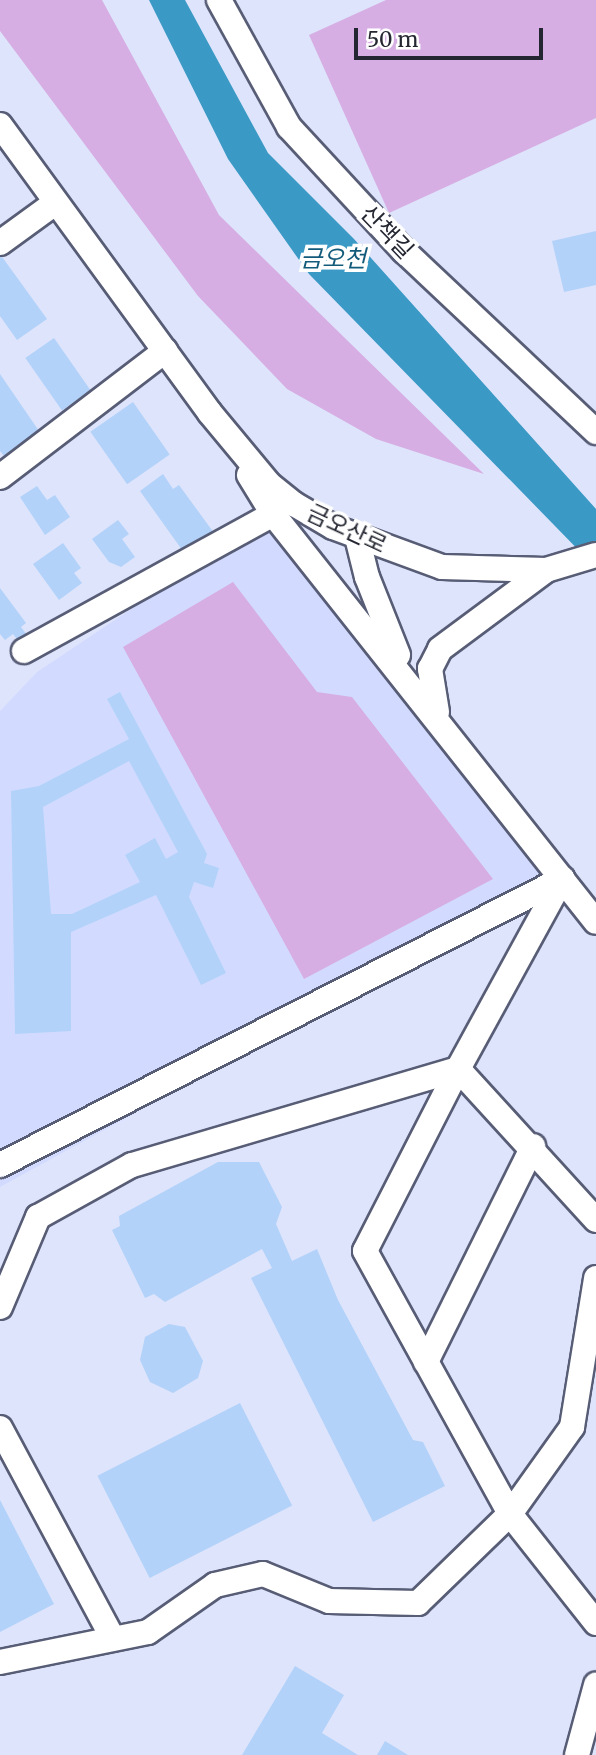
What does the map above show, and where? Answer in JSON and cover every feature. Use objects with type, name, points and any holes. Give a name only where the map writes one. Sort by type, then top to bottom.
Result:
[{"type":"street","name":"산책길","points":[[219,0],[289,127],[404,251],[596,432]]},
{"type":"street","name":"금오산로","points":[[0,125],[210,412],[269,484],[294,504],[357,537],[442,567],[546,570],[596,555]]},
{"type":"street","points":[[0,243],[55,203]]},
{"type":"street","points":[[0,477],[165,351]]},
{"type":"street","points":[[210,412],[273,514],[481,773],[596,922]]},
{"type":"street","name":"금오산로","points":[[24,650],[273,514]]},
{"type":"street","points":[[357,537],[386,628],[430,709]]},
{"type":"street","points":[[481,773],[435,709],[430,669],[454,635],[546,570]]},
{"type":"street","points":[[562,879],[458,1069],[365,1251],[510,1514],[596,1623]]},
{"type":"street","points":[[0,1165],[562,879]]},
{"type":"street","points":[[458,1069],[533,1146],[596,1220]]},
{"type":"street","points":[[0,1307],[38,1217],[131,1165],[458,1069]]},
{"type":"street","points":[[426,1362],[533,1146]]},
{"type":"street","points":[[0,1662],[148,1632],[215,1585],[263,1574],[329,1601],[418,1603],[510,1514],[572,1427],[596,1279]]},
{"type":"street","points":[[0,1428],[113,1639]]},
{"type":"street","points":[[577,1755],[596,1685]]},
{"type":"shaded area","points":[[0,0],[102,0],[219,215],[484,474],[376,439],[287,389],[198,296],[0,31]]},
{"type":"shaded area","points":[[386,0],[596,0],[596,118],[389,213],[309,35]]},
{"type":"shaded area","points":[[273,514],[562,879],[0,1187],[0,711],[37,672]]},
{"type":"shaded area","points":[[233,582],[317,692],[352,697],[493,879],[304,979],[123,647]]},
{"type":"water","name":"금오천","points":[[149,0],[185,0],[268,153],[354,239],[596,509],[596,568],[309,274],[228,159]]},
{"type":"building","points":[[596,231],[596,285],[564,292],[552,241]]},
{"type":"building","points":[[0,254],[47,319],[17,340],[0,316]]},
{"type":"building","points":[[54,338],[91,390],[62,411],[25,358]]},
{"type":"building","points":[[0,374],[39,431],[4,456],[0,451]]},
{"type":"building","points":[[133,402],[170,454],[127,484],[90,432]]},
{"type":"building","points":[[163,474],[173,489],[179,485],[214,533],[185,554],[140,491]]},
{"type":"building","points":[[37,486],[47,500],[55,495],[70,517],[45,535],[20,497]]},
{"type":"building","points":[[118,520],[129,534],[122,539],[135,557],[121,567],[109,562],[92,539]]},
{"type":"building","points":[[63,543],[81,568],[74,573],[82,583],[59,600],[33,564]]},
{"type":"building","points":[[0,588],[26,623],[21,627],[27,635],[19,642],[13,634],[5,640],[0,634]]},
{"type":"building","points":[[120,692],[207,854],[204,863],[219,868],[213,888],[194,882],[189,897],[226,973],[201,985],[156,895],[71,932],[71,1031],[15,1034],[11,791],[39,786],[129,739],[107,699]],"holes":[[[129,761],[178,852],[166,859],[155,838],[125,855],[140,882],[72,914],[51,914],[43,807]]]},
{"type":"building","points":[[218,1162],[259,1162],[282,1207],[276,1224],[292,1261],[317,1249],[338,1300],[413,1440],[423,1442],[445,1486],[373,1522],[251,1278],[272,1268],[262,1249],[165,1302],[154,1294],[145,1298],[112,1230],[120,1226],[119,1216]]},
{"type":"building","points":[[169,1324],[185,1327],[203,1361],[198,1378],[173,1393],[150,1382],[140,1360],[145,1337]]},
{"type":"building","points":[[240,1403],[292,1505],[150,1578],[97,1476]]},
{"type":"building","points":[[0,1500],[54,1604],[0,1632]]},
{"type":"building","points":[[295,1666],[344,1695],[322,1733],[358,1755],[242,1755]]},
{"type":"building","points":[[385,1741],[408,1755],[377,1755]]}]
